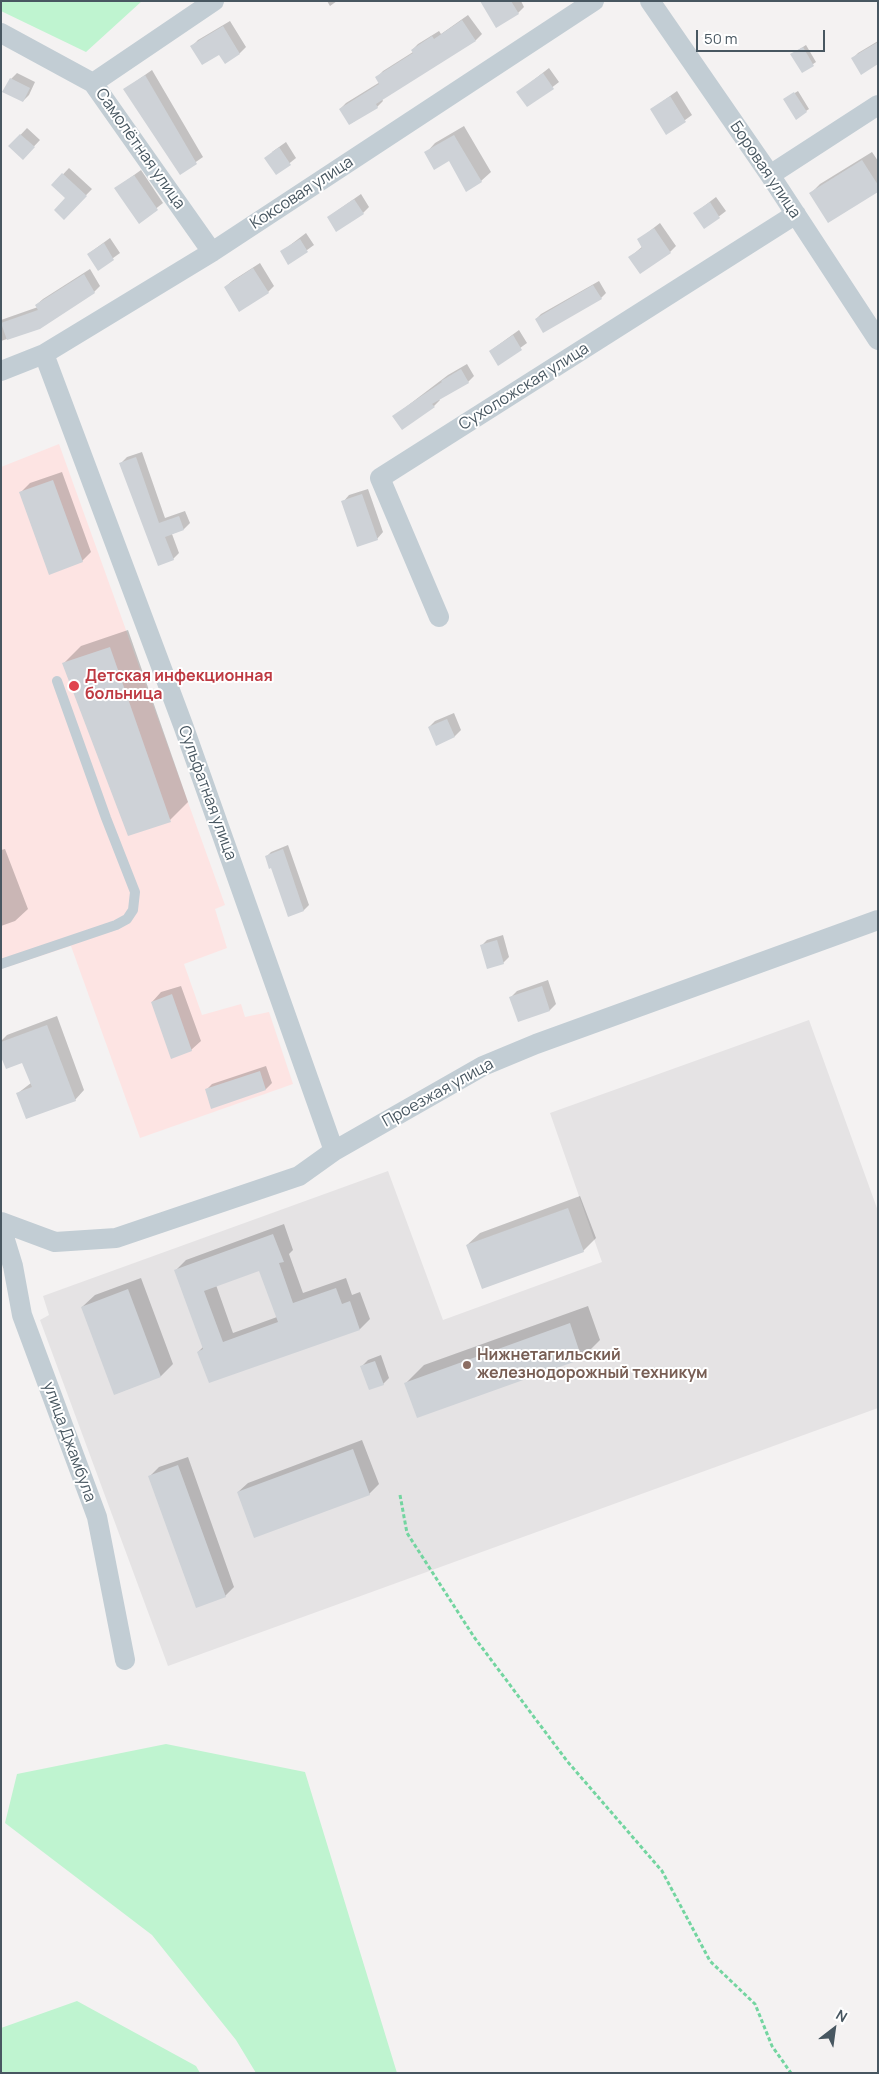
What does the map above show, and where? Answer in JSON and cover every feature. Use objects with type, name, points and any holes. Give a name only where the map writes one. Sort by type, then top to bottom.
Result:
[{"type":"street","points":[[93,83],[214,1]]},
{"type":"street","name":"Коксовая улица","points":[[1,371],[44,354],[212,252],[594,1]]},
{"type":"street","name":"Боровая улица","points":[[650,1],[770,175],[878,340]]},
{"type":"street","name":"Самолётная улица","points":[[1,32],[93,83],[212,252]]},
{"type":"street","points":[[770,175],[878,105]]},
{"type":"street","name":"Сухоложская улица","points":[[439,617],[380,478],[796,214]]},
{"type":"street","name":"Сульфатная улица","points":[[44,354],[183,725],[334,1151]]},
{"type":"street","name":"Проезжая улица","points":[[1,1222],[55,1242],[116,1238],[299,1176],[334,1151],[483,1066],[536,1044],[878,920]]},
{"type":"street","name":"улица Джамбула","points":[[1,1227],[14,1266],[22,1315],[97,1517],[125,1660]]},
{"type":"lane","points":[[1,964],[116,924],[127,919],[133,910],[136,892],[106,818],[57,681]]},
{"type":"path","points":[[400,1495],[408,1533],[474,1637],[567,1761],[662,1871],[710,1961],[755,2004],[772,2046],[792,2073]]},
{"type":"shaded area","name":"Детская инфекционная больница","points":[[59,444],[225,905],[215,909],[227,948],[184,964],[202,1015],[241,1004],[245,1017],[269,1012],[293,1084],[140,1138],[71,946],[1,969],[1,467]]},
{"type":"shaded area","name":"Нижнетагильский железнодорожный техникум","points":[[809,1020],[878,1211],[878,1408],[168,1666],[40,1320],[49,1315],[43,1296],[388,1171],[443,1320],[602,1262],[550,1113]]},
{"type":"green space","points":[[1,1],[142,1],[86,52],[1,11]]},
{"type":"green space","points":[[166,1744],[305,1772],[397,2073],[256,2073],[236,2040],[152,1935],[5,1823],[17,1774]]},
{"type":"green space","points":[[77,2001],[196,2066],[200,2073],[1,2073],[1,2028]]},
{"type":"building","points":[[480,1],[511,1],[519,14],[496,28]]},
{"type":"building","points":[[462,20],[476,41],[376,104],[378,108],[349,125],[339,109],[379,84],[375,77],[413,53],[411,50],[432,36],[434,39]]},
{"type":"building","points":[[223,26],[240,54],[225,64],[219,55],[202,65],[190,46]]},
{"type":"building","points":[[878,42],[878,64],[861,75],[851,58]]},
{"type":"building","points":[[803,47],[814,66],[802,73],[790,54]]},
{"type":"building","points":[[543,73],[554,89],[527,107],[516,92]]},
{"type":"building","points":[[145,75],[197,164],[180,175],[123,89]]},
{"type":"building","points":[[10,78],[30,88],[23,102],[2,92]]},
{"type":"building","points":[[794,92],[807,112],[796,120],[783,99]]},
{"type":"building","points":[[670,96],[686,122],[666,135],[650,109]]},
{"type":"building","points":[[20,134],[35,147],[23,160],[8,146]]},
{"type":"building","points":[[454,135],[482,182],[466,192],[449,161],[434,170],[424,152]]},
{"type":"building","points":[[279,147],[291,165],[276,175],[264,158]]},
{"type":"building","points":[[862,160],[878,185],[878,192],[828,223],[809,193]]},
{"type":"building","points":[[62,173],[87,196],[64,220],[54,210],[65,198],[51,185]]},
{"type":"building","points":[[134,175],[158,210],[139,224],[114,188]]},
{"type":"building","points":[[354,199],[364,214],[336,232],[327,217]]},
{"type":"building","points":[[710,202],[720,218],[704,229],[693,213]]},
{"type":"building","points":[[654,228],[671,253],[640,274],[628,257],[642,248],[637,239]]},
{"type":"building","points":[[300,239],[308,252],[288,265],[280,251]]},
{"type":"building","points":[[104,243],[114,260],[98,271],[87,254]]},
{"type":"building","points":[[253,268],[269,293],[239,312],[224,287]]},
{"type":"building","points":[[84,274],[95,293],[40,329],[7,340],[1,323],[38,310],[35,305]]},
{"type":"building","points":[[593,285],[602,299],[543,333],[535,319]]},
{"type":"building","points":[[513,335],[522,350],[498,366],[489,351]]},
{"type":"building","points":[[461,369],[469,383],[432,404],[435,407],[402,430],[392,416]]},
{"type":"building","points":[[136,457],[159,523],[179,516],[184,530],[165,537],[174,560],[158,566],[119,463]]},
{"type":"building","points":[[53,480],[83,562],[49,575],[19,492]]},
{"type":"building","points":[[362,494],[378,540],[357,547],[341,501]]},
{"type":"building","points":[[110,647],[171,822],[128,836],[62,663]]},
{"type":"building","points":[[447,719],[455,737],[436,746],[428,727]]},
{"type":"building","points":[[283,849],[304,911],[288,917],[265,856]]},
{"type":"building","points":[[497,940],[504,964],[487,969],[480,945]]},
{"type":"building","points":[[542,986],[550,1011],[518,1022],[509,997]]},
{"type":"building","points":[[172,994],[192,1051],[171,1059],[151,1002]]},
{"type":"building","points":[[47,1025],[76,1101],[26,1119],[16,1093],[32,1087],[22,1063],[6,1069],[1,1057],[1,1042]]},
{"type":"building","points":[[260,1071],[266,1090],[211,1109],[205,1089]]},
{"type":"building","points":[[568,1208],[584,1252],[482,1289],[466,1245]]},
{"type":"building","points":[[273,1234],[284,1262],[279,1263],[293,1303],[336,1288],[342,1304],[350,1301],[360,1330],[209,1383],[197,1352],[203,1349],[174,1270]],"holes":[[[259,1271],[278,1322],[223,1342],[204,1291]]]},
{"type":"building","points":[[128,1289],[161,1377],[114,1395],[81,1307]]},
{"type":"building","points":[[570,1323],[582,1359],[417,1418],[404,1383]]},
{"type":"building","points":[[375,1361],[384,1385],[369,1390],[360,1366]]},
{"type":"building","points":[[353,1449],[370,1495],[254,1538],[237,1492]]},
{"type":"building","points":[[178,1465],[226,1597],[196,1608],[148,1476]]},
{"type":"place","name":"Детская инфекционная больница","points":[[74,686]]},
{"type":"place","name":"Нижнетагильский железнодорожный техникум","points":[[467,1365]]}]
